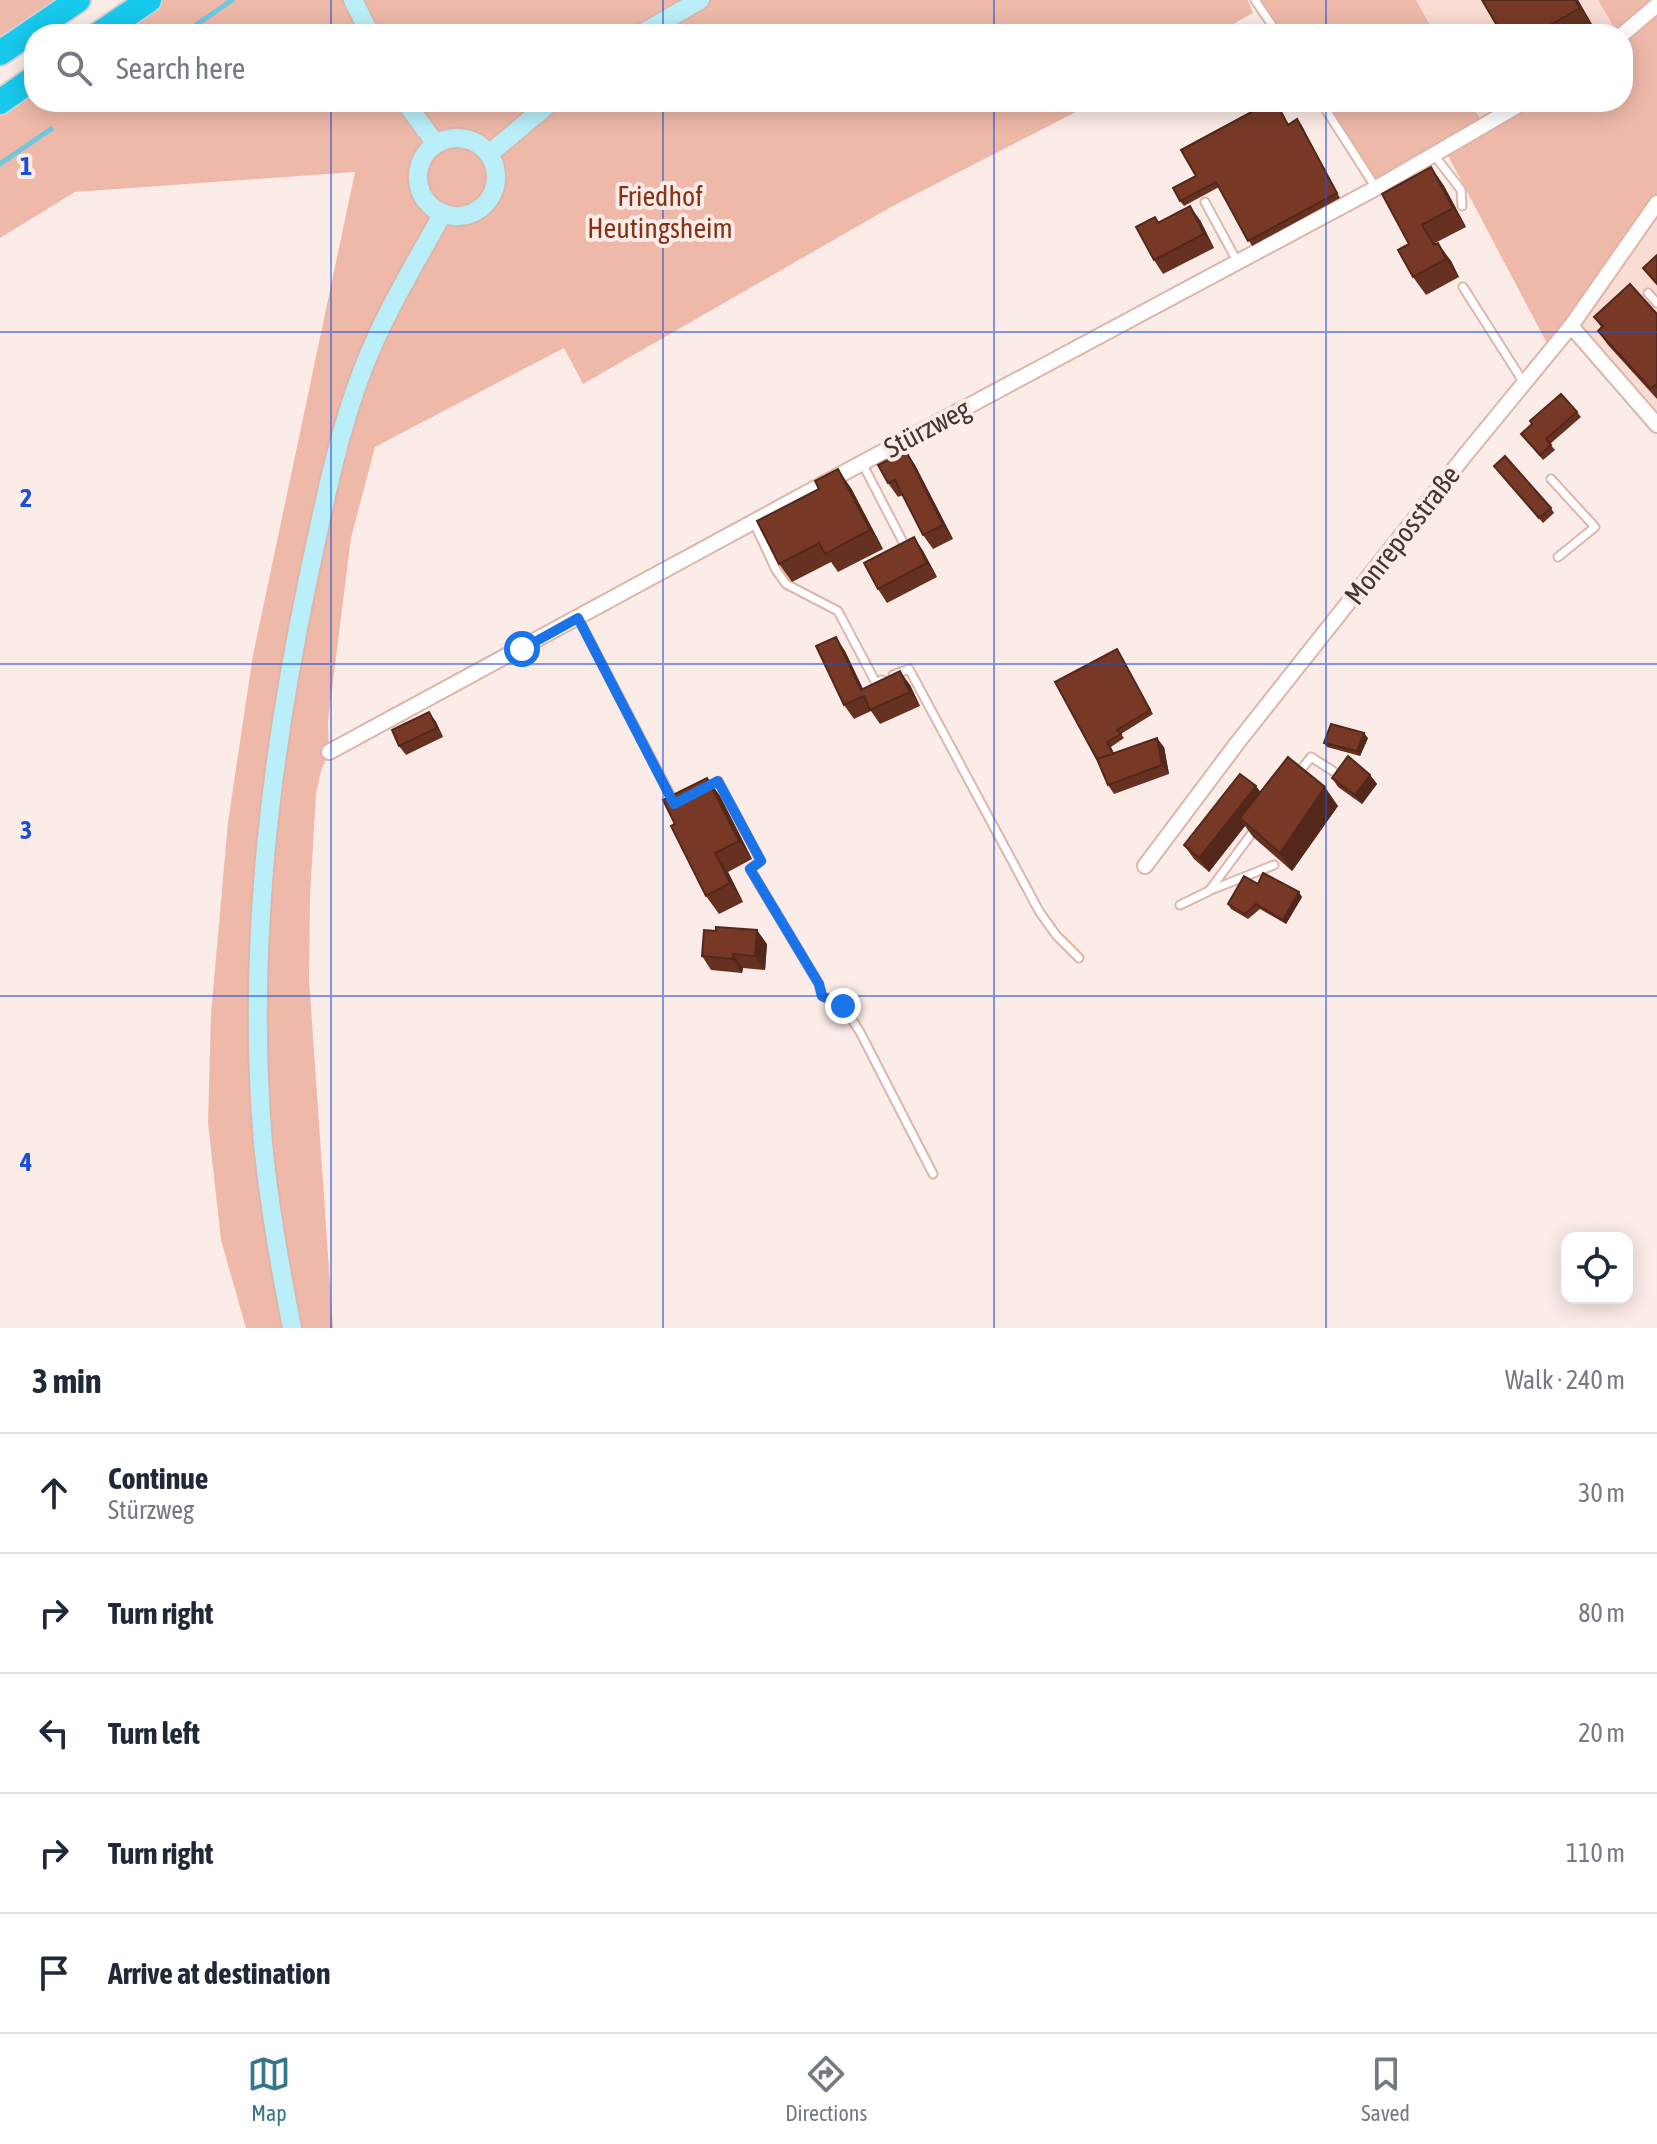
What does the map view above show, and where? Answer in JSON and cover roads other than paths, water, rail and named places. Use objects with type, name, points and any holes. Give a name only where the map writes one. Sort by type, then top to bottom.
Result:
[{"type":"highway","points":[[43,24],[78,0]]},
{"type":"highway","points":[[114,24],[149,0]]},
{"type":"highway","points":[[0,53],[24,37]]},
{"type":"highway","points":[[0,102],[24,85]]},
{"type":"main road","points":[[353,0],[365,24]]},
{"type":"main road","points":[[658,24],[700,0]]},
{"type":"main road","points":[[412,112],[436,144]]},
{"type":"main road","points":[[489,154],[539,112]]},
{"type":"main road","points":[[447,139],[470,140],[489,154],[495,167],[496,181],[492,195],[483,206],[471,214],[457,216],[432,207],[424,198],[418,175],[427,152],[436,144],[447,139]]},
{"type":"main road","points":[[292,1328],[275,1242],[263,1143],[259,1041],[266,837],[299,625],[350,403],[391,307],[443,213]]},
{"type":"street","points":[[1633,25],[1657,5]]},
{"type":"street","name":"Stürzweg","points":[[329,752],[1238,263],[1435,156],[1508,112]]},
{"type":"street","name":"Monreposstraße","points":[[1145,866],[1222,762],[1571,326],[1657,203]]},
{"type":"street","points":[[1571,326],[1657,425]]},
{"type":"lane","points":[[1255,0],[1271,24]]},
{"type":"lane","points":[[1327,112],[1376,188]]},
{"type":"lane","points":[[1435,156],[1461,190],[1462,206]]},
{"type":"lane","points":[[1205,202],[1238,263]]},
{"type":"lane","points":[[1463,287],[1524,383]]},
{"type":"lane","points":[[1648,293],[1657,303]]},
{"type":"lane","points":[[862,463],[905,546]]},
{"type":"lane","points":[[1551,479],[1595,527],[1558,557]]},
{"type":"lane","points":[[754,522],[776,570],[786,584],[841,615],[876,683],[909,669],[1039,911],[1056,935],[1079,958]]},
{"type":"lane","points":[[578,618],[674,804],[685,798]]},
{"type":"lane","points":[[1292,781],[1311,757],[1333,771]]},
{"type":"lane","points":[[696,792],[718,781],[761,861],[750,869],[819,984],[822,996],[843,1006],[860,1032],[933,1174]]},
{"type":"lane","points":[[1209,891],[1264,818]]},
{"type":"lane","points":[[1180,905],[1274,865]]},
{"type":"waterway","points":[[197,24],[232,0]]},
{"type":"waterway","points":[[0,164],[51,129]]},
{"type":"park label","name":"Friedhof Heutingsheim","points":[[660,212]]}]
